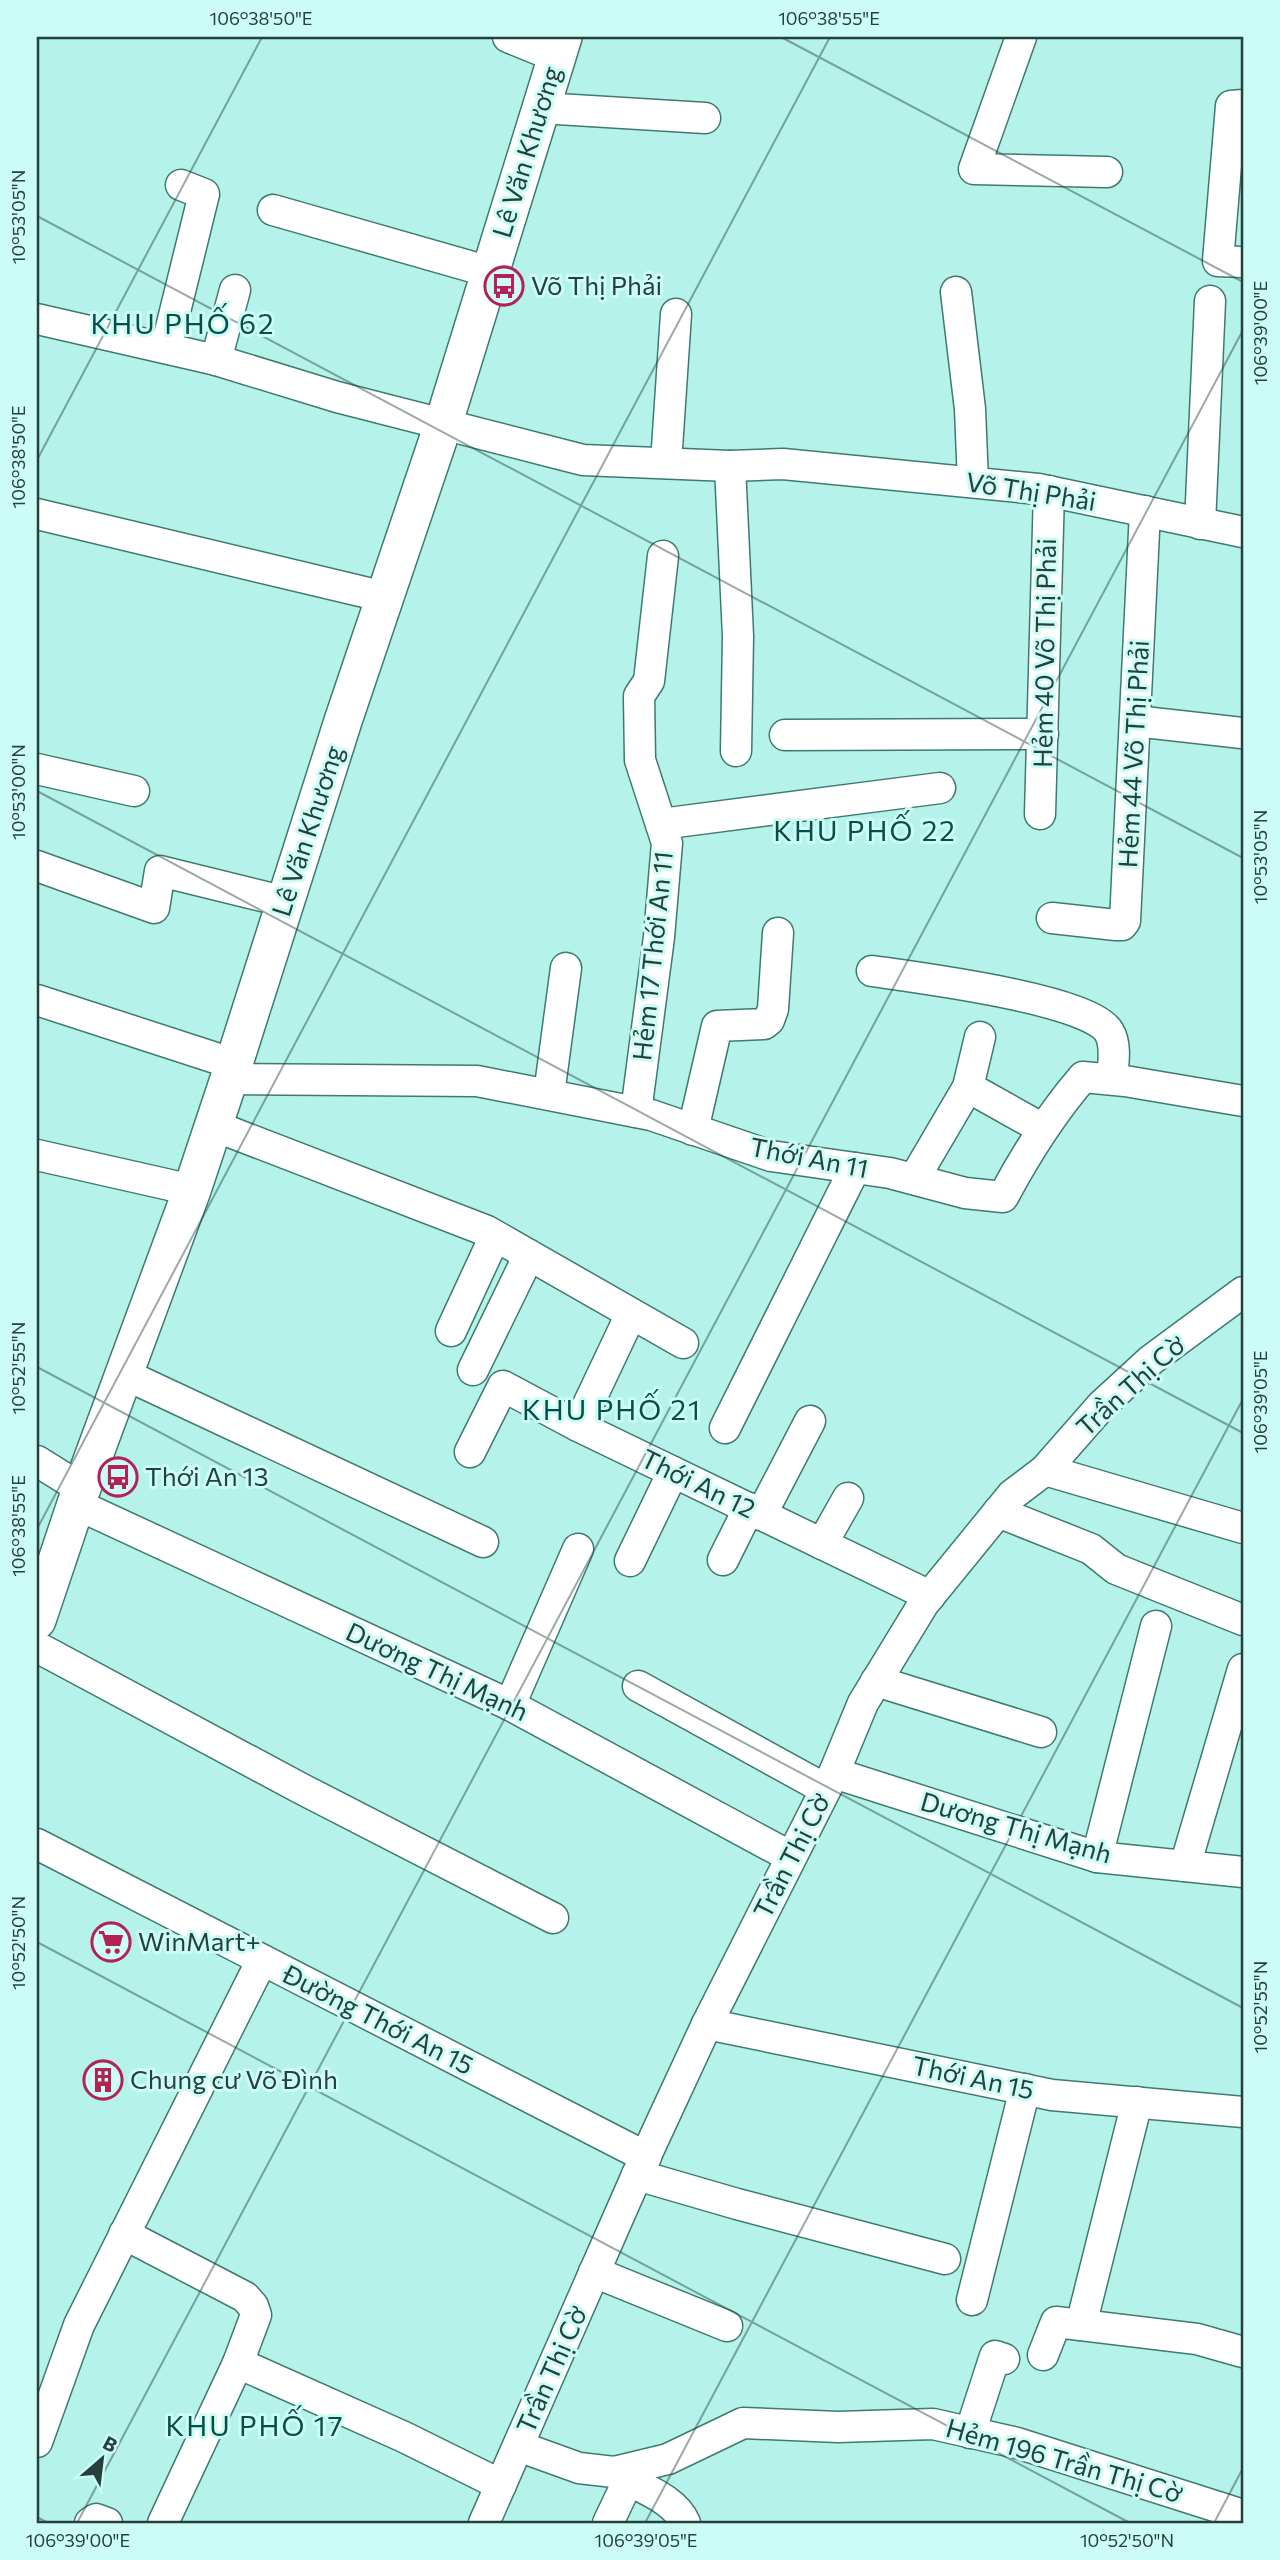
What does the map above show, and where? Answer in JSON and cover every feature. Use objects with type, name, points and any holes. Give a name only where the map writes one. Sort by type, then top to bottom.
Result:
[{"type":"main road","name":"Lê Văn Khương","points":[[37,1620],[79,1496],[192,1190],[443,425],[560,47]]},
{"type":"street","points":[[508,37],[560,47]]},
{"type":"street","points":[[1021,37],[974,169],[1107,172]]},
{"type":"street","points":[[1243,105],[1231,106],[1218,261],[1243,262]]},
{"type":"street","points":[[541,108],[705,118]]},
{"type":"street","points":[[166,348],[204,194],[181,185]]},
{"type":"street","points":[[273,210],[490,272]]},
{"type":"street","points":[[216,360],[234,290]]},
{"type":"street","points":[[956,292],[970,409],[972,482]]},
{"type":"street","points":[[1199,523],[1210,301]]},
{"type":"street","points":[[666,463],[676,314]]},
{"type":"street","name":"Võ Thị Phải","points":[[37,319],[216,360],[337,397],[583,460],[730,466],[783,464],[972,482],[1049,491],[1243,531]]},
{"type":"street","points":[[730,466],[738,636],[736,751]]},
{"type":"street","name":"Hẻm 40 Võ Thị Phải","points":[[1041,814],[1049,491]]},
{"type":"street","name":"Hẻm 44 Võ Thị Phải","points":[[1052,918],[1116,925],[1122,925],[1125,921],[1145,511]]},
{"type":"street","points":[[37,514],[385,597]]},
{"type":"street","name":"Hẻm 17 Thới An 11","points":[[636,1112],[662,910],[667,843],[640,760],[639,696],[649,681],[652,666],[663,556]]},
{"type":"street","points":[[1135,721],[1242,733]]},
{"type":"street","points":[[785,735],[1043,734]]},
{"type":"street","points":[[37,769],[134,792]]},
{"type":"street","points":[[661,824],[940,788]]},
{"type":"street","points":[[37,866],[154,908],[160,871],[286,902]]},
{"type":"street","points":[[694,1130],[717,1026],[764,1024],[770,1017],[773,1009],[778,933]]},
{"type":"street","points":[[549,1094],[566,968]]},
{"type":"street","points":[[872,971],[1005,992],[1096,1020],[1110,1032],[1113,1043],[1112,1079]]},
{"type":"street","name":"Thới An 11","points":[[37,1000],[231,1072],[477,1082],[636,1112],[771,1156],[890,1173],[965,1193],[1003,1197],[1026,1153],[1062,1101],[1083,1077],[1112,1079],[1243,1101]]},
{"type":"street","points":[[914,1180],[968,1087],[980,1037]]},
{"type":"street","points":[[968,1087],[1043,1129]]},
{"type":"street","points":[[212,1125],[495,1236],[683,1343]]},
{"type":"street","points":[[37,1155],[192,1190]]},
{"type":"street","points":[[725,1428],[855,1168]]},
{"type":"street","points":[[451,1331],[495,1236]]},
{"type":"street","points":[[473,1370],[529,1255]]},
{"type":"street","name":"Trần Thị Cờ","points":[[484,2523],[641,2166],[707,2024],[830,1781],[863,1703],[876,1681],[930,1596],[1012,1495],[1045,1469],[1102,1405],[1151,1360],[1243,1292]]},
{"type":"street","points":[[578,1426],[631,1314]]},
{"type":"street","points":[[124,1374],[483,1542]]},
{"type":"street","name":"Thới An 12","points":[[470,1452],[503,1386],[578,1426],[930,1596]]},
{"type":"street","points":[[723,1560],[810,1421]]},
{"type":"street","name":"Dương Thị Mạnh","points":[[37,1461],[79,1496],[510,1705],[791,1857]]},
{"type":"street","points":[[1045,1469],[1243,1528]]},
{"type":"street","points":[[630,1561],[673,1472]]},
{"type":"street","points":[[822,1544],[848,1498]]},
{"type":"street","points":[[998,1512],[1091,1549],[1116,1569],[1243,1620]]},
{"type":"street","points":[[510,1705],[578,1549]]},
{"type":"street","points":[[1097,1857],[1156,1626]]},
{"type":"street","points":[[37,1647],[300,1788],[552,1918]]},
{"type":"street","points":[[1185,1866],[1243,1669]]},
{"type":"street","points":[[876,1681],[1041,1732]]},
{"type":"street","name":"Dương Thị Mạnh","points":[[638,1686],[830,1781],[1097,1857],[1243,1872]]},
{"type":"street","name":"Đường Thới An 15","points":[[37,1844],[262,1960],[641,2166],[737,2204],[944,2259]]},
{"type":"street","points":[[37,2442],[79,2325],[262,1960]]},
{"type":"street","name":"Thới An 15","points":[[707,2024],[1052,2095],[1243,2112]]},
{"type":"street","points":[[972,2300],[1025,2089]]},
{"type":"street","points":[[1081,2325],[1137,2102]]},
{"type":"street","points":[[124,2234],[249,2300],[256,2315],[238,2363],[163,2523]]},
{"type":"street","points":[[594,2272],[727,2326]]},
{"type":"street","points":[[1043,2356],[1056,2322],[1197,2339],[1243,2353]]},
{"type":"street","points":[[970,2433],[995,2356],[1004,2359]]},
{"type":"street","points":[[238,2363],[404,2437],[501,2486]]},
{"type":"street","name":"Hẻm 196 Trần Thị Cờ","points":[[518,2445],[579,2468],[621,2476],[668,2459],[743,2423],[838,2427],[933,2424],[1017,2443],[1243,2515]]},
{"type":"street","points":[[608,2523],[621,2476],[672,2505],[685,2523]]},
{"type":"street","points":[[90,2523],[96,2519],[107,2523]]},
{"type":"place","name":"Võ Thị Phải","points":[[504,286]]},
{"type":"place","name":"Thới An 13","points":[[118,1477]]},
{"type":"place","name":"WinMart+","points":[[111,1942]]},
{"type":"place","name":"Chung cư Võ Đình","points":[[103,2080]]},
{"type":"district","name":"KHU PHỐ 62","points":[[183,324]]},
{"type":"district","name":"KHU PHỐ 22","points":[[865,831]]},
{"type":"district","name":"KHU PHỐ 21","points":[[612,1410]]},
{"type":"district","name":"KHU PHỐ 17","points":[[255,2426]]}]
